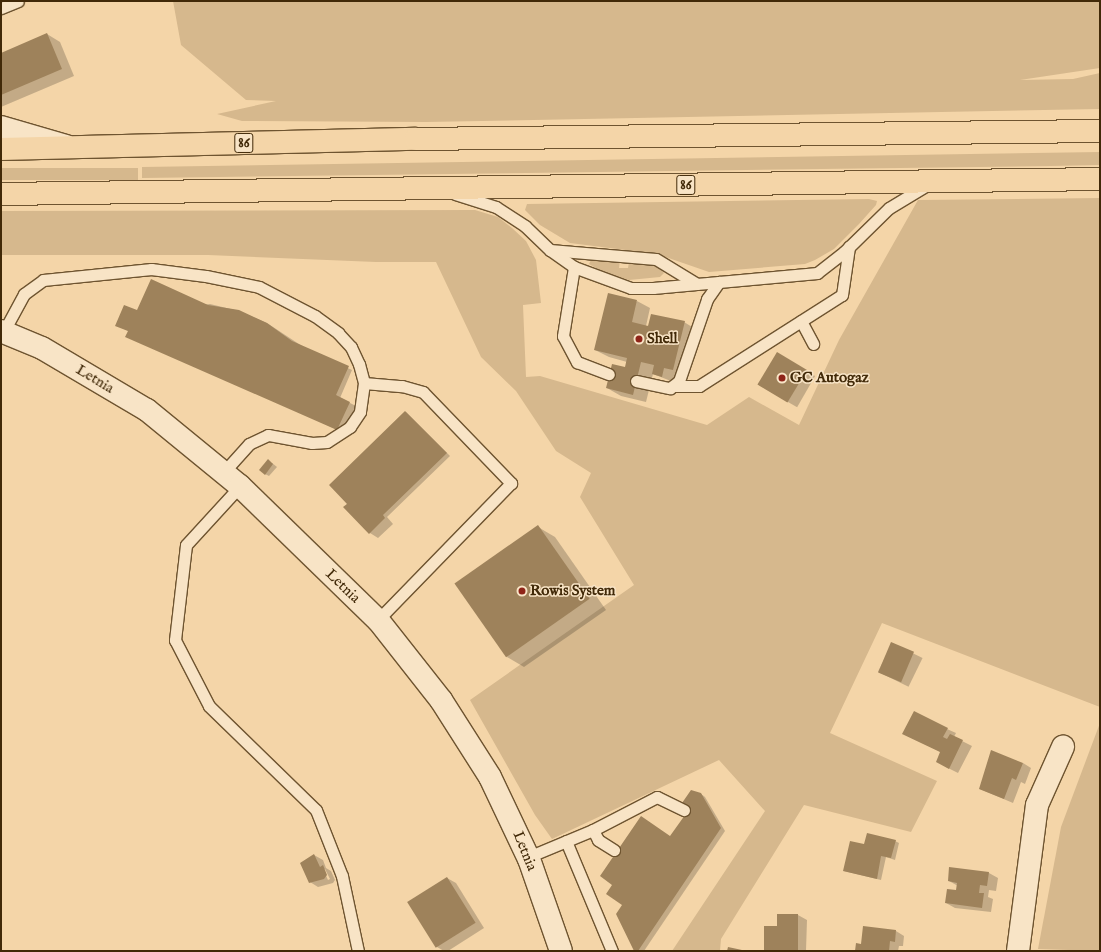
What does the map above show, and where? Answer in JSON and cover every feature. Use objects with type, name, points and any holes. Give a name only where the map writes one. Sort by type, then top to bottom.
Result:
[{"type":"main road","name":"86","points":[[1,149],[416,139],[1100,131]]},
{"type":"main road","name":"86","points":[[1,194],[1100,179]]},
{"type":"street","points":[[1,127],[73,148]]},
{"type":"street","name":"Letnia","points":[[2,331],[42,348],[147,410],[232,479],[378,620],[436,694],[465,735],[490,777],[528,857],[561,951]]},
{"type":"street","points":[[1018,951],[1037,805],[1063,747]]},
{"type":"lane","points":[[1,8],[18,1]]},
{"type":"lane","points":[[439,189],[496,207],[525,226],[550,250],[574,267],[631,288],[697,284],[817,273],[849,247],[889,208],[932,181]]},
{"type":"lane","points":[[636,381],[670,388],[673,386],[698,386],[842,295],[849,247]]},
{"type":"lane","points":[[550,250],[656,259],[697,284]]},
{"type":"lane","points":[[574,267],[563,336],[577,362],[609,374]]},
{"type":"lane","points":[[2,331],[24,294],[44,280],[151,269],[178,271],[259,288],[315,316],[338,333],[351,347],[359,364],[364,383],[360,412],[350,427],[339,437],[327,442],[312,443],[268,435],[249,444],[232,479],[186,544],[175,640],[209,706],[316,810],[342,876],[358,951]]},
{"type":"lane","points":[[673,386],[680,381],[707,298],[719,282]]},
{"type":"lane","points":[[801,321],[813,344]]},
{"type":"lane","points":[[364,383],[395,385],[423,392],[511,484],[378,620]]},
{"type":"lane","points":[[528,857],[593,830],[657,797],[684,810]]},
{"type":"lane","points":[[593,830],[598,840],[614,850]]},
{"type":"lane","points":[[566,841],[612,951]]},
{"type":"shaded area","points":[[173,1],[1100,1],[1100,68],[1020,80],[1073,79],[1100,73],[1100,109],[426,122],[242,121],[217,114],[276,101],[246,100],[181,45]]},
{"type":"shaded area","points":[[1100,152],[1100,165],[142,178],[142,167]]},
{"type":"shaded area","points":[[1,168],[138,168],[138,180],[1,180]]},
{"type":"shaded area","points":[[1100,198],[1100,707],[882,623],[830,733],[937,781],[911,832],[804,805],[721,939],[720,951],[672,951],[765,811],[719,760],[552,839],[535,815],[470,700],[634,585],[580,497],[591,473],[556,451],[516,391],[481,357],[436,262],[376,262],[208,255],[1,255],[1,211],[475,210],[498,217],[512,228],[526,241],[536,260],[541,303],[523,305],[526,377],[540,376],[707,425],[749,397],[799,425],[839,340],[918,200]]},
{"type":"shaded area","points":[[869,199],[877,201],[876,205],[834,249],[815,260],[805,264],[709,272],[657,254],[570,243],[540,225],[525,210],[527,204]]},
{"type":"shaded area","points":[[591,260],[620,260],[619,268],[628,268],[629,262],[658,266],[664,273],[660,277],[629,280],[601,271],[589,264]]},
{"type":"shaded area","points":[[1100,723],[1100,951],[1038,949],[1061,827]]},
{"type":"building","points":[[47,33],[62,69],[1,95],[1,53]]},
{"type":"building","points":[[151,279],[208,305],[239,310],[267,323],[292,341],[349,366],[336,395],[350,402],[337,430],[125,337],[128,331],[115,326],[124,305],[137,310]]},
{"type":"building","points":[[608,293],[637,300],[632,322],[648,326],[651,314],[685,321],[673,370],[664,368],[662,377],[652,374],[654,365],[641,362],[633,395],[606,388],[612,364],[625,367],[627,358],[594,350]]},
{"type":"building","name":"GC Autogaz","points":[[777,352],[807,370],[787,403],[757,385]]},
{"type":"building","points":[[405,411],[447,453],[383,515],[385,518],[369,534],[343,507],[347,504],[329,485]]},
{"type":"building","points":[[268,459],[273,464],[265,475],[259,470]]},
{"type":"building","name":"Rowis System","points":[[538,525],[590,599],[506,657],[454,584]]},
{"type":"building","points":[[891,642],[914,652],[901,682],[878,672]]},
{"type":"building","points":[[914,711],[948,728],[943,737],[947,739],[950,734],[963,740],[949,769],[936,762],[940,752],[902,734]]},
{"type":"building","points":[[991,750],[1023,763],[1016,780],[1012,778],[1004,799],[979,789]]},
{"type":"building","points":[[691,790],[701,793],[721,828],[638,951],[634,951],[616,914],[622,905],[606,894],[612,885],[600,876],[641,816],[670,836],[690,808],[682,803]]},
{"type":"building","points":[[867,833],[896,840],[891,858],[881,856],[877,879],[843,871],[850,841],[864,844]]},
{"type":"building","points":[[314,854],[320,867],[323,865],[327,875],[324,879],[309,883],[300,863]]},
{"type":"building","points":[[949,867],[989,872],[987,886],[980,885],[979,893],[984,893],[982,908],[945,903],[947,889],[956,890],[957,883],[948,881]]},
{"type":"building","points":[[447,877],[476,923],[436,948],[407,902]]},
{"type":"building","points":[[777,914],[798,914],[798,951],[764,951],[764,926],[777,926]]},
{"type":"building","points":[[863,926],[896,930],[895,942],[890,941],[889,951],[855,951],[856,943],[861,944]]},
{"type":"building","points":[[728,947],[742,950],[742,951],[727,951]]},
{"type":"place","name":"Shell","points":[[639,339]]},
{"type":"place","name":"GC Autogaz","points":[[782,378]]},
{"type":"place","name":"Rowis System","points":[[522,591]]}]
